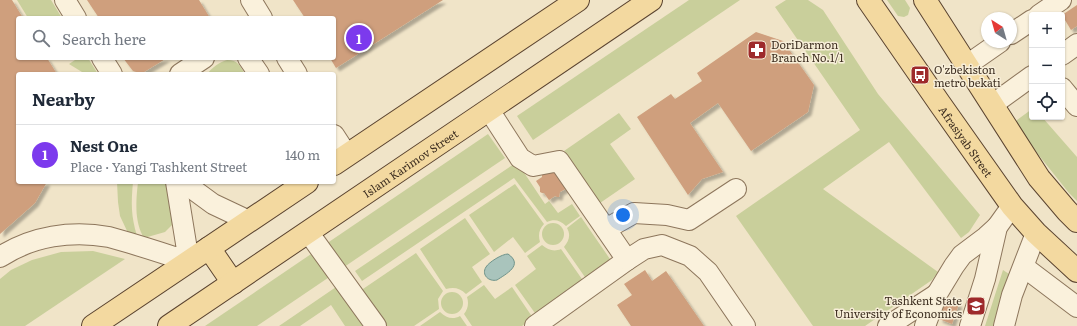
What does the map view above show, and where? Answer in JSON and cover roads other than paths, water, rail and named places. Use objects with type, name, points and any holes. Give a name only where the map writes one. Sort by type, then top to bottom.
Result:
[{"type":"main road","points":[[340,160],[578,0]]},
{"type":"main road","name":"Islam Karimov Street","points":[[169,326],[651,0]]},
{"type":"main road","name":"Afrasiyab Street","points":[[868,0],[1012,206],[1036,233],[1077,271]]},
{"type":"main road","points":[[925,0],[1039,178],[1077,221]]},
{"type":"main road","points":[[93,326],[304,184]]},
{"type":"main road","points":[[209,248],[233,283]]},
{"type":"street","points":[[65,0],[75,16]]},
{"type":"street","points":[[251,0],[261,16]]},
{"type":"street","points":[[1043,12],[1061,0]]},
{"type":"street","points":[[1017,30],[1029,22]]},
{"type":"street","points":[[1065,53],[1077,44]]},
{"type":"street","points":[[967,65],[991,48]]},
{"type":"street","points":[[103,60],[111,72]]},
{"type":"street","points":[[183,72],[201,60]]},
{"type":"street","points":[[249,60],[257,72]]},
{"type":"street","points":[[288,60],[296,72]]},
{"type":"street","points":[[992,105],[1029,78]]},
{"type":"street","points":[[1065,92],[1077,106]]},
{"type":"street","points":[[489,110],[520,158],[533,166],[559,161],[627,260]]},
{"type":"street","points":[[336,143],[340,160]]},
{"type":"street","points":[[0,257],[38,239],[74,234],[110,237],[189,262],[176,184]]},
{"type":"street","points":[[186,184],[213,204],[249,221]]},
{"type":"street","points":[[606,229],[634,213],[667,215],[689,220],[736,189]]},
{"type":"street","points":[[925,326],[937,294],[962,255],[986,237],[997,226],[1012,206]]},
{"type":"street","points":[[970,326],[985,279],[997,226]]},
{"type":"street","points":[[308,232],[376,326]]},
{"type":"street","points":[[1004,326],[1012,295],[1036,233]]},
{"type":"street","points":[[535,326],[644,249],[662,245],[690,256],[708,272],[745,326]]},
{"type":"street","points":[[1024,267],[1077,307]]},
{"type":"street","points":[[888,326],[937,294]]},
{"type":"water","points":[[508,254],[514,262],[512,269],[497,280],[489,279],[484,273],[486,267],[499,257]]},
{"type":"place","name":"Nest One","points":[[359,38]]},
{"type":"place","name":"DoriDarmon Branch No.1/1","points":[[757,50]]},
{"type":"place","name":"O'zbekiston metro bekati","points":[[920,75]]},
{"type":"place","name":"Tashkent State University of Economics","points":[[976,306]]}]
